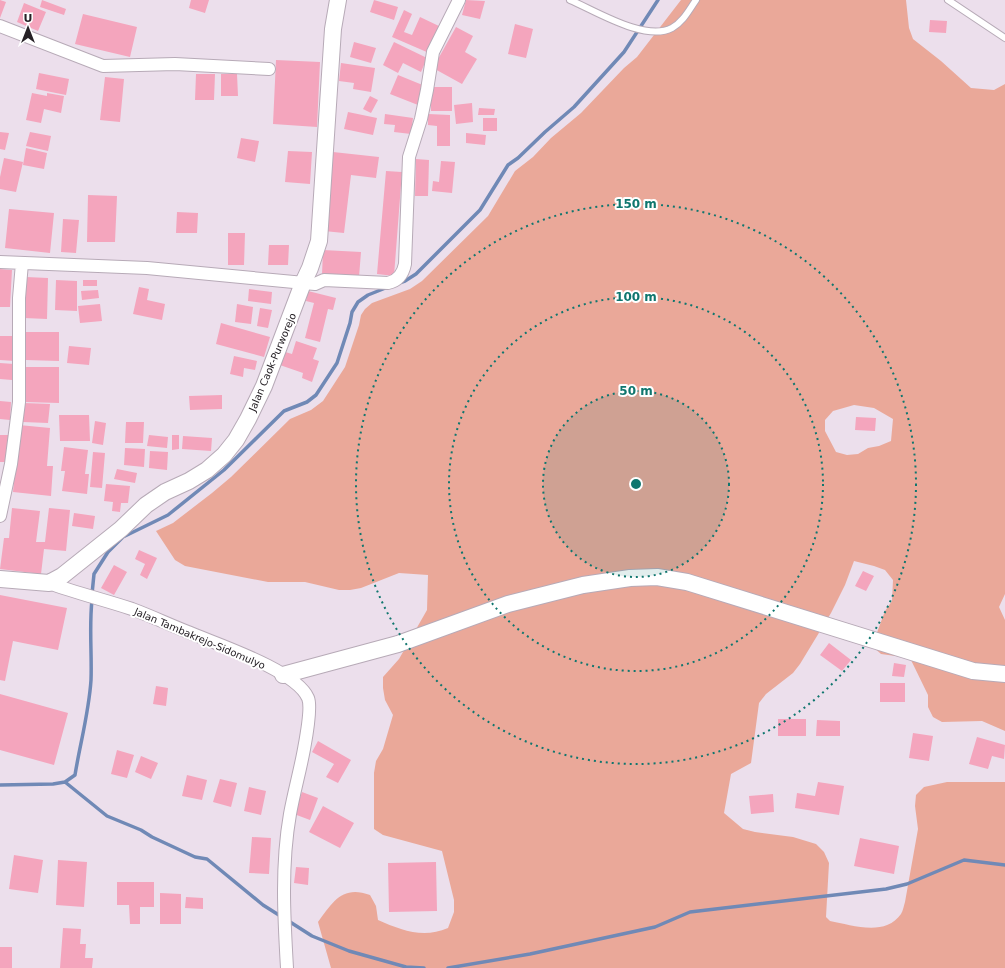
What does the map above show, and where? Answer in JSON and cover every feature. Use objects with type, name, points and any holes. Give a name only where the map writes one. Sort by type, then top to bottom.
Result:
[{"type":"street","name":"Jalan Caok-Purworejo","points":[[48,583],[62,576],[96,550],[146,505],[165,492],[189,481],[207,470],[224,455],[236,440],[248,419],[264,386],[319,241],[333,29],[338,0]]},
{"type":"street","points":[[0,262],[147,268],[315,284],[324,280],[388,283],[397,280],[404,270],[409,157],[428,90],[433,52],[459,0]]},
{"type":"street","points":[[0,26],[103,66],[175,64],[269,69]]},
{"type":"street","points":[[0,516],[11,464],[19,402],[19,298],[22,263]]},
{"type":"street","points":[[283,675],[398,644],[508,604],[583,585],[630,578],[657,577],[687,582],[973,671],[1005,674]]},
{"type":"street","points":[[0,579],[48,583]]},
{"type":"street","name":"Jalan Tambakrejo-Sidomulyo","points":[[48,583],[134,610],[264,663],[283,675],[305,693],[309,699],[305,740],[290,815],[284,879],[287,968]]},
{"type":"lane","points":[[570,0],[631,27],[642,30],[663,31],[672,28],[680,22],[696,0]]},
{"type":"lane","points":[[948,0],[1005,38]]},
{"type":"shaded area","points":[[681,0],[906,0],[909,28],[913,39],[941,61],[971,88],[994,90],[1005,84],[1005,594],[999,607],[1005,620],[1005,731],[982,721],[942,722],[933,717],[928,707],[928,695],[910,658],[881,654],[872,646],[885,611],[892,601],[893,580],[885,570],[854,561],[845,585],[831,613],[800,664],[793,673],[766,694],[759,703],[751,763],[731,774],[724,813],[743,829],[793,837],[816,844],[824,852],[829,863],[826,917],[830,921],[868,928],[886,925],[894,921],[901,914],[905,902],[918,829],[915,806],[916,795],[924,787],[947,782],[1005,782],[1005,968],[331,968],[318,922],[334,902],[345,894],[360,892],[370,895],[376,906],[378,920],[412,932],[430,933],[448,928],[454,912],[454,900],[442,851],[383,835],[374,829],[374,773],[376,761],[383,749],[393,715],[385,700],[383,677],[399,659],[427,610],[428,575],[399,573],[361,588],[350,590],[339,590],[305,582],[268,582],[185,566],[175,560],[156,531],[173,523],[212,493],[231,477],[290,419],[311,410],[323,401],[345,367],[361,315],[365,309],[372,303],[410,289],[422,281],[488,216],[515,171],[533,157],[551,138],[581,113],[624,68],[637,57]],"holes":[[[854,405],[874,408],[893,419],[891,441],[879,446],[868,448],[858,454],[847,455],[836,452],[825,431],[825,420],[833,411]]]},
{"type":"building","points":[[0,0],[6,2],[0,18]]},
{"type":"building","points":[[42,0],[66,9],[64,15],[40,7]]},
{"type":"building","points":[[191,0],[209,0],[205,13],[189,8]]},
{"type":"building","points":[[374,0],[398,7],[394,20],[370,12]]},
{"type":"building","points":[[466,0],[485,1],[480,19],[462,15]]},
{"type":"building","points":[[24,3],[46,12],[38,31],[17,22]]},
{"type":"building","points":[[404,10],[412,14],[404,32],[412,35],[420,17],[441,27],[429,53],[392,37]]},
{"type":"building","points":[[83,14],[137,27],[130,57],[75,44]]},
{"type":"building","points":[[930,20],[947,21],[946,33],[929,32]]},
{"type":"building","points":[[515,24],[533,29],[526,58],[508,54]]},
{"type":"building","points":[[456,27],[473,36],[465,52],[477,59],[462,84],[433,68]]},
{"type":"building","points":[[354,42],[376,48],[371,63],[350,57]]},
{"type":"building","points":[[394,42],[427,58],[421,72],[403,63],[398,73],[383,65]]},
{"type":"building","points":[[276,60],[320,62],[317,127],[273,124]]},
{"type":"building","points":[[341,63],[375,68],[371,92],[353,89],[354,83],[339,81]]},
{"type":"building","points":[[39,73],[69,79],[66,95],[36,89]]},
{"type":"building","points":[[196,74],[215,74],[214,100],[195,100]]},
{"type":"building","points":[[221,74],[237,74],[238,96],[221,96]]},
{"type":"building","points":[[398,75],[425,86],[418,105],[390,94]]},
{"type":"building","points":[[105,77],[124,79],[120,122],[100,120]]},
{"type":"building","points":[[431,87],[452,87],[452,111],[431,111]]},
{"type":"building","points":[[32,93],[47,96],[47,93],[64,96],[61,113],[44,109],[41,123],[26,120]]},
{"type":"building","points":[[370,96],[378,100],[371,113],[363,109]]},
{"type":"building","points":[[472,103],[473,122],[456,124],[454,105]]},
{"type":"building","points":[[479,108],[495,109],[494,115],[478,115]]},
{"type":"building","points":[[348,112],[377,118],[373,135],[344,129]]},
{"type":"building","points":[[385,114],[413,118],[411,134],[394,132],[395,125],[384,124]]},
{"type":"building","points":[[428,114],[450,115],[450,146],[437,146],[437,126],[428,125]]},
{"type":"building","points":[[483,118],[497,118],[497,131],[483,131]]},
{"type":"building","points":[[0,132],[9,133],[5,150],[0,149]]},
{"type":"building","points":[[30,132],[51,136],[48,151],[26,146]]},
{"type":"building","points":[[466,133],[486,135],[485,145],[466,143]]},
{"type":"building","points":[[241,138],[259,141],[255,162],[237,158]]},
{"type":"building","points":[[26,148],[47,153],[44,169],[23,165]]},
{"type":"building","points":[[288,151],[312,152],[310,184],[285,182]]},
{"type":"building","points":[[333,152],[379,157],[376,178],[351,175],[344,233],[324,231]]},
{"type":"building","points":[[4,158],[23,162],[16,192],[0,189],[0,177]]},
{"type":"building","points":[[416,159],[429,160],[428,196],[415,196]]},
{"type":"building","points":[[441,161],[455,162],[452,193],[432,191],[433,181],[439,182]]},
{"type":"building","points":[[386,171],[402,172],[394,276],[377,274]]},
{"type":"building","points":[[88,195],[117,196],[115,242],[87,242]]},
{"type":"building","points":[[9,209],[54,213],[50,253],[5,248]]},
{"type":"building","points":[[177,212],[198,213],[197,233],[176,233]]},
{"type":"building","points":[[63,219],[79,220],[76,253],[61,252]]},
{"type":"building","points":[[228,233],[245,233],[244,265],[228,265]]},
{"type":"building","points":[[269,245],[289,245],[288,265],[268,265]]},
{"type":"building","points":[[323,250],[361,252],[359,277],[322,275]]},
{"type":"building","points":[[0,269],[12,270],[10,307],[0,307]]},
{"type":"building","points":[[26,277],[48,278],[47,319],[24,318]]},
{"type":"building","points":[[56,280],[77,281],[77,311],[55,310]]},
{"type":"building","points":[[83,280],[97,280],[97,286],[83,286]]},
{"type":"building","points":[[139,287],[149,289],[147,300],[165,304],[162,320],[133,314]]},
{"type":"building","points":[[249,289],[272,292],[271,304],[248,301]]},
{"type":"building","points":[[98,290],[99,298],[82,300],[81,291]]},
{"type":"building","points":[[308,291],[336,298],[333,310],[328,309],[320,342],[305,338],[314,303],[306,301]]},
{"type":"building","points":[[100,304],[102,321],[80,323],[78,306]]},
{"type":"building","points":[[237,304],[253,307],[251,324],[235,322]]},
{"type":"building","points":[[260,308],[272,310],[268,328],[257,326]]},
{"type":"building","points":[[221,323],[270,337],[264,357],[216,344]]},
{"type":"building","points":[[26,332],[59,332],[59,361],[26,360]]},
{"type":"building","points":[[0,336],[16,336],[15,361],[0,360]]},
{"type":"building","points":[[296,341],[317,348],[313,359],[319,361],[312,382],[302,378],[303,373],[277,364],[282,351],[292,354]]},
{"type":"building","points":[[69,346],[91,348],[89,365],[67,363]]},
{"type":"building","points":[[234,356],[257,361],[255,370],[244,368],[243,377],[230,374]]},
{"type":"building","points":[[0,363],[14,364],[12,380],[0,379]]},
{"type":"building","points":[[25,367],[59,367],[59,403],[25,402]]},
{"type":"building","points":[[222,395],[222,409],[190,410],[189,396]]},
{"type":"building","points":[[0,401],[11,402],[10,420],[0,419]]},
{"type":"building","points":[[24,403],[50,404],[48,423],[23,422]]},
{"type":"building","points":[[59,415],[89,415],[90,441],[60,441]]},
{"type":"building","points":[[856,417],[876,418],[875,431],[855,430]]},
{"type":"building","points":[[95,421],[106,423],[103,445],[92,443]]},
{"type":"building","points":[[126,422],[144,422],[143,443],[125,443]]},
{"type":"building","points":[[19,425],[50,428],[47,466],[53,466],[51,496],[13,492]]},
{"type":"building","points":[[0,435],[9,435],[8,462],[0,462]]},
{"type":"building","points":[[149,435],[168,437],[167,448],[147,446]]},
{"type":"building","points":[[172,435],[179,435],[179,449],[172,450]]},
{"type":"building","points":[[183,436],[212,438],[211,451],[182,449]]},
{"type":"building","points":[[64,447],[88,450],[85,474],[89,474],[87,494],[62,491],[65,471],[61,471]]},
{"type":"building","points":[[125,448],[145,449],[144,467],[124,465]]},
{"type":"building","points":[[150,451],[168,452],[167,470],[149,468]]},
{"type":"building","points":[[93,452],[105,453],[102,488],[90,487]]},
{"type":"building","points":[[117,469],[137,473],[135,483],[114,479]]},
{"type":"building","points":[[106,484],[130,486],[128,503],[121,503],[120,512],[112,511],[113,502],[104,501]]},
{"type":"building","points":[[12,508],[40,511],[36,542],[45,542],[49,508],[70,510],[66,551],[44,549],[41,574],[0,569],[4,538],[9,538]]},
{"type":"building","points":[[74,513],[95,516],[93,529],[72,526]]},
{"type":"building","points":[[139,550],[157,558],[147,579],[140,575],[145,564],[135,559]]},
{"type":"building","points":[[114,565],[127,572],[114,595],[101,588]]},
{"type":"building","points":[[863,571],[874,576],[866,591],[855,586]]},
{"type":"building","points":[[0,595],[67,608],[58,650],[13,641],[5,681],[0,680]]},
{"type":"building","points":[[829,643],[851,660],[842,671],[820,655]]},
{"type":"building","points":[[894,663],[906,665],[904,677],[892,676]]},
{"type":"building","points":[[880,683],[905,683],[905,702],[880,702]]},
{"type":"building","points":[[156,686],[168,688],[166,706],[153,704]]},
{"type":"building","points":[[0,694],[68,713],[54,765],[0,750]]},
{"type":"building","points":[[778,719],[806,719],[806,736],[778,736]]},
{"type":"building","points":[[817,720],[840,721],[840,736],[816,736]]},
{"type":"building","points":[[913,733],[933,736],[929,761],[909,758]]},
{"type":"building","points":[[977,737],[1005,745],[1004,759],[992,756],[988,769],[969,764]]},
{"type":"building","points":[[318,741],[351,760],[338,783],[326,777],[334,764],[312,752]]},
{"type":"building","points":[[117,750],[134,755],[127,778],[111,774]]},
{"type":"building","points":[[141,756],[158,763],[151,779],[135,772]]},
{"type":"building","points":[[187,775],[207,780],[202,800],[182,796]]},
{"type":"building","points":[[220,779],[237,783],[231,807],[213,802]]},
{"type":"building","points":[[818,782],[844,786],[839,815],[795,808],[797,793],[815,796]]},
{"type":"building","points":[[249,787],[266,791],[261,815],[244,811]]},
{"type":"building","points":[[302,792],[318,798],[310,820],[294,814]]},
{"type":"building","points":[[773,794],[774,812],[751,814],[749,796]]},
{"type":"building","points":[[323,806],[354,823],[340,848],[309,832]]},
{"type":"building","points":[[252,837],[271,838],[269,874],[249,873]]},
{"type":"building","points":[[860,838],[899,846],[894,874],[854,866]]},
{"type":"building","points":[[14,855],[43,860],[38,893],[9,889]]},
{"type":"building","points":[[58,860],[87,862],[84,907],[56,905]]},
{"type":"building","points":[[436,862],[437,911],[389,912],[388,863]]},
{"type":"building","points":[[296,867],[309,868],[308,885],[294,883]]},
{"type":"building","points":[[117,882],[154,882],[154,907],[140,907],[140,924],[130,924],[129,905],[117,905]]},
{"type":"building","points":[[160,893],[181,894],[181,924],[160,924]]},
{"type":"building","points":[[186,897],[203,898],[203,909],[185,908]]},
{"type":"building","points":[[63,928],[81,929],[80,944],[86,944],[85,958],[93,958],[92,968],[60,968]]},
{"type":"building","points":[[0,947],[12,947],[12,968],[0,968]]},
{"type":"waterway","points":[[399,283],[416,274],[480,210],[508,165],[518,158],[574,107],[624,52],[658,0]]},
{"type":"waterway","points":[[92,594],[94,574],[108,552],[123,537],[168,515],[224,470],[284,411],[307,402],[316,395],[337,363],[352,312],[358,302],[368,295],[388,287]]},
{"type":"waterway","points":[[0,785],[53,784],[65,782],[75,775],[90,692],[92,600]]},
{"type":"waterway","points":[[65,782],[107,816],[141,830],[152,837],[195,857],[207,859],[263,905],[282,917]]},
{"type":"waterway","points":[[448,968],[530,954],[655,927],[690,912],[886,889],[907,884],[964,860],[1005,865]]},
{"type":"waterway","points":[[287,920],[312,936],[349,951],[406,967],[424,968]]}]
